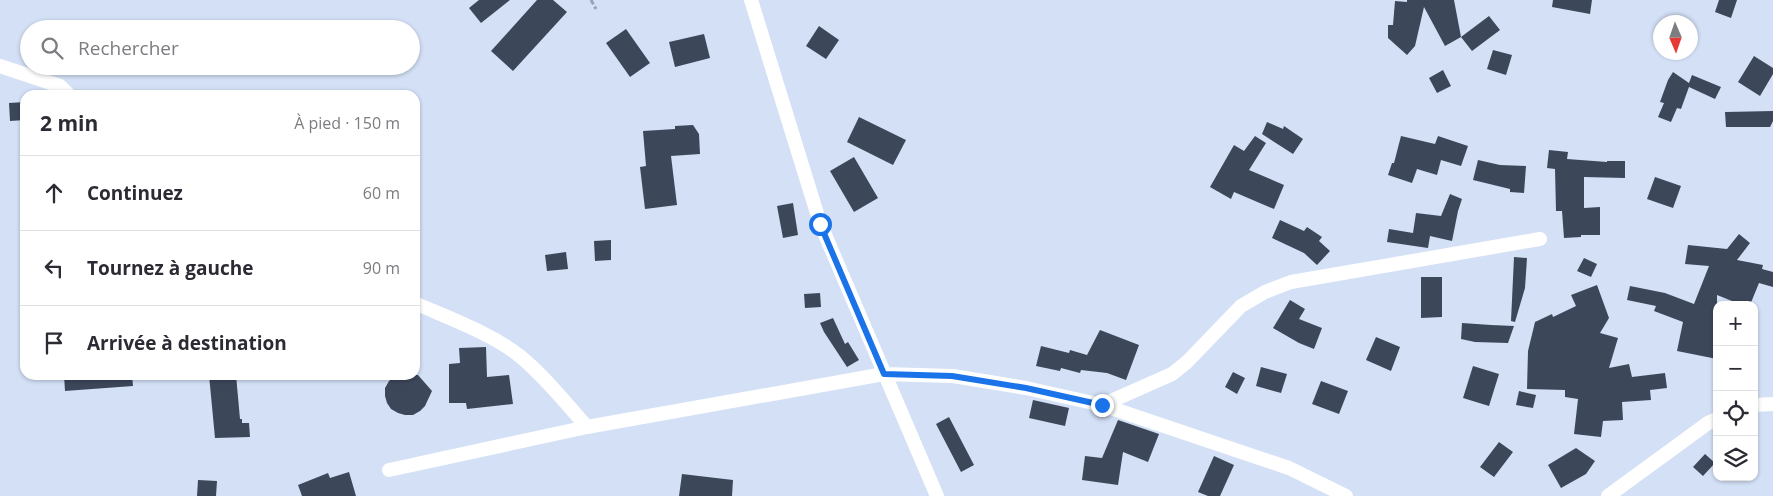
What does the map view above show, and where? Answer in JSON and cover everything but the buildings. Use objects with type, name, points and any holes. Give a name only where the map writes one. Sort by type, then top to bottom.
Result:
[{"type":"street","points":[[751,0],[820,224],[937,496]]},
{"type":"street","points":[[0,66],[20,73]]},
{"type":"street","points":[[27,75],[60,86],[64,90]]},
{"type":"street","points":[[1102,405],[1172,374],[1187,362],[1241,306],[1265,292],[1291,282],[1540,239]]},
{"type":"street","points":[[420,305],[492,339],[520,356],[541,376],[587,427]]},
{"type":"street","points":[[388,470],[587,427],[884,374],[952,376],[1026,388],[1102,405],[1289,468],[1346,496]]},
{"type":"street","points":[[1608,496],[1713,421]]},
{"type":"path","points":[[591,0],[596,10]]},
{"type":"route","points":[[820,224],[884,374],[952,376],[1026,388],[1102,405]]}]
